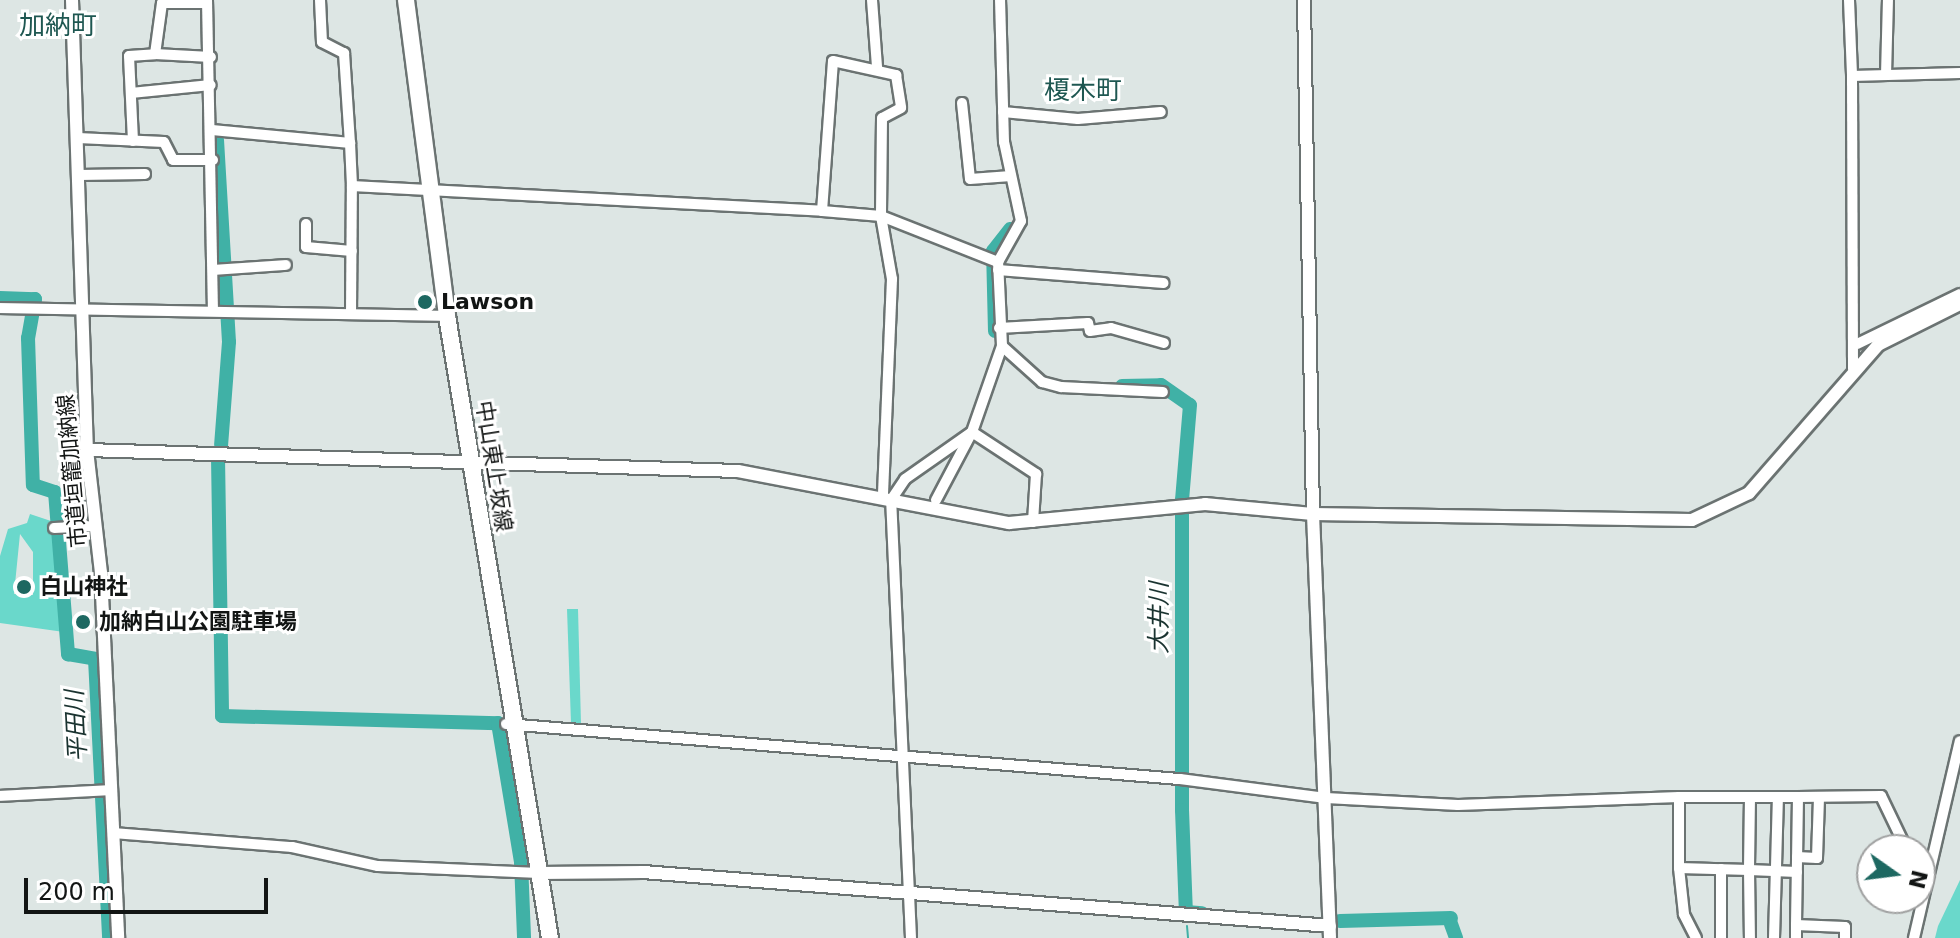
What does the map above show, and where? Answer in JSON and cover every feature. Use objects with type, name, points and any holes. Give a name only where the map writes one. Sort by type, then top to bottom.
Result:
[{"type":"main road","name":"中山東上坂線","points":[[397,0],[443,316],[510,725],[528,873],[541,938]]},
{"type":"main road","name":"中山東上坂線","points":[[406,0],[424,189]]},
{"type":"main road","name":"中山東上坂線","points":[[528,873],[550,938]]},
{"type":"street","name":"市道垣籠加納線","points":[[72,0],[87,450],[95,526],[112,790],[118,938]]},
{"type":"street","points":[[320,0],[322,42],[344,53],[352,186],[351,314]]},
{"type":"street","points":[[872,0],[877,67]]},
{"type":"street","points":[[936,500],[972,432],[1002,346],[996,263],[1021,221],[1011,176],[1003,112],[1000,0]]},
{"type":"street","points":[[113,833],[292,847],[378,866],[528,873],[643,872],[1330,932],[1313,514],[1304,0]]},
{"type":"street","points":[[1849,0],[1857,344],[1853,369]]},
{"type":"street","points":[[1886,75],[1888,0]]},
{"type":"street","points":[[155,54],[161,1],[207,2],[219,310]]},
{"type":"street","points":[[133,141],[129,56],[211,57]]},
{"type":"street","points":[[822,211],[833,61],[877,67],[896,75],[901,108],[882,118],[881,216],[892,279],[887,499],[905,755],[911,938]]},
{"type":"street","points":[[1852,76],[1960,73]]},
{"type":"street","points":[[131,93],[211,85]]},
{"type":"street","points":[[962,103],[970,179],[1011,176]]},
{"type":"street","points":[[1003,112],[1078,119],[1161,112]]},
{"type":"street","points":[[212,130],[350,143]]},
{"type":"street","points":[[78,138],[164,142],[173,160],[213,160]]},
{"type":"street","points":[[79,175],[145,174]]},
{"type":"street","points":[[352,186],[881,216],[996,263],[1163,283]]},
{"type":"street","points":[[306,224],[306,247],[352,251]]},
{"type":"street","points":[[218,270],[286,265]]},
{"type":"street","points":[[1857,344],[1960,294]]},
{"type":"street","points":[[87,450],[466,459],[738,471],[987,521],[1033,522],[1182,506],[1313,514],[1708,516],[1758,484],[1853,369],[1901,329],[1960,304]]},
{"type":"street","points":[[0,308],[443,316]]},
{"type":"street","points":[[999,328],[1088,323],[1090,331],[1111,328],[1164,343]]},
{"type":"street","points":[[1002,346],[1042,382],[1061,387],[1163,392]]},
{"type":"street","points":[[972,432],[1036,474],[1033,522]]},
{"type":"street","points":[[887,499],[905,479],[972,432]]},
{"type":"street","points":[[54,528],[95,526]]},
{"type":"street","points":[[510,725],[652,733],[796,753],[905,755],[1183,779],[1326,798],[1458,805],[1679,797],[1881,796],[1899,834]]},
{"type":"street","points":[[1935,834],[1960,741]]},
{"type":"street","points":[[0,796],[112,790]]},
{"type":"street","points":[[1679,797],[1679,868],[1684,914],[1696,938]]},
{"type":"street","points":[[1750,797],[1750,938]]},
{"type":"street","points":[[1774,938],[1778,797]]},
{"type":"street","points":[[1796,938],[1798,797]]},
{"type":"street","points":[[1797,857],[1817,858],[1819,797]]},
{"type":"street","points":[[1679,868],[1797,872]]},
{"type":"street","points":[[1721,869],[1721,938]]},
{"type":"street","points":[[1914,938],[1918,914]]},
{"type":"street","points":[[1796,925],[1821,932],[1845,927],[1845,938]]},
{"type":"shaded area","points":[[30,514],[51,521],[64,632],[0,623],[0,556],[8,529],[27,523]],"holes":[[[20,534],[33,552],[33,595],[14,594]]]},
{"type":"shaded area","points":[[567,609],[578,609],[581,724],[571,723]]},
{"type":"shaded area","points":[[1960,880],[1960,938],[1935,938],[1938,926]]},
{"type":"waterway","points":[[217,140],[229,342],[221,445]]},
{"type":"waterway","name":"大井川","points":[[995,331],[993,251],[1010,229]]},
{"type":"waterway","name":"平田川","points":[[0,298],[35,299],[28,338],[33,485],[55,492],[68,654],[95,659],[109,938]]},
{"type":"waterway","name":"大井川","points":[[1122,386],[1161,385],[1190,405],[1182,500],[1182,810],[1186,912],[1202,913]]},
{"type":"waterway","points":[[218,457],[222,716],[498,723],[521,862],[524,938]]},
{"type":"waterway","name":"大井川","points":[[1340,921],[1451,918]]},
{"type":"waterway","name":"大井川","points":[[1451,924],[1456,938]]},
{"type":"waterway","points":[[1187,926],[1188,938]]},
{"type":"place","name":"Lawson","points":[[425,302]]},
{"type":"place","name":"白山神社","points":[[24,587]]},
{"type":"place","name":"加納白山公園駐車場","points":[[83,622]]},
{"type":"district","name":"加納町","points":[[58,26]]},
{"type":"district","name":"榎木町","points":[[1083,91]]}]
